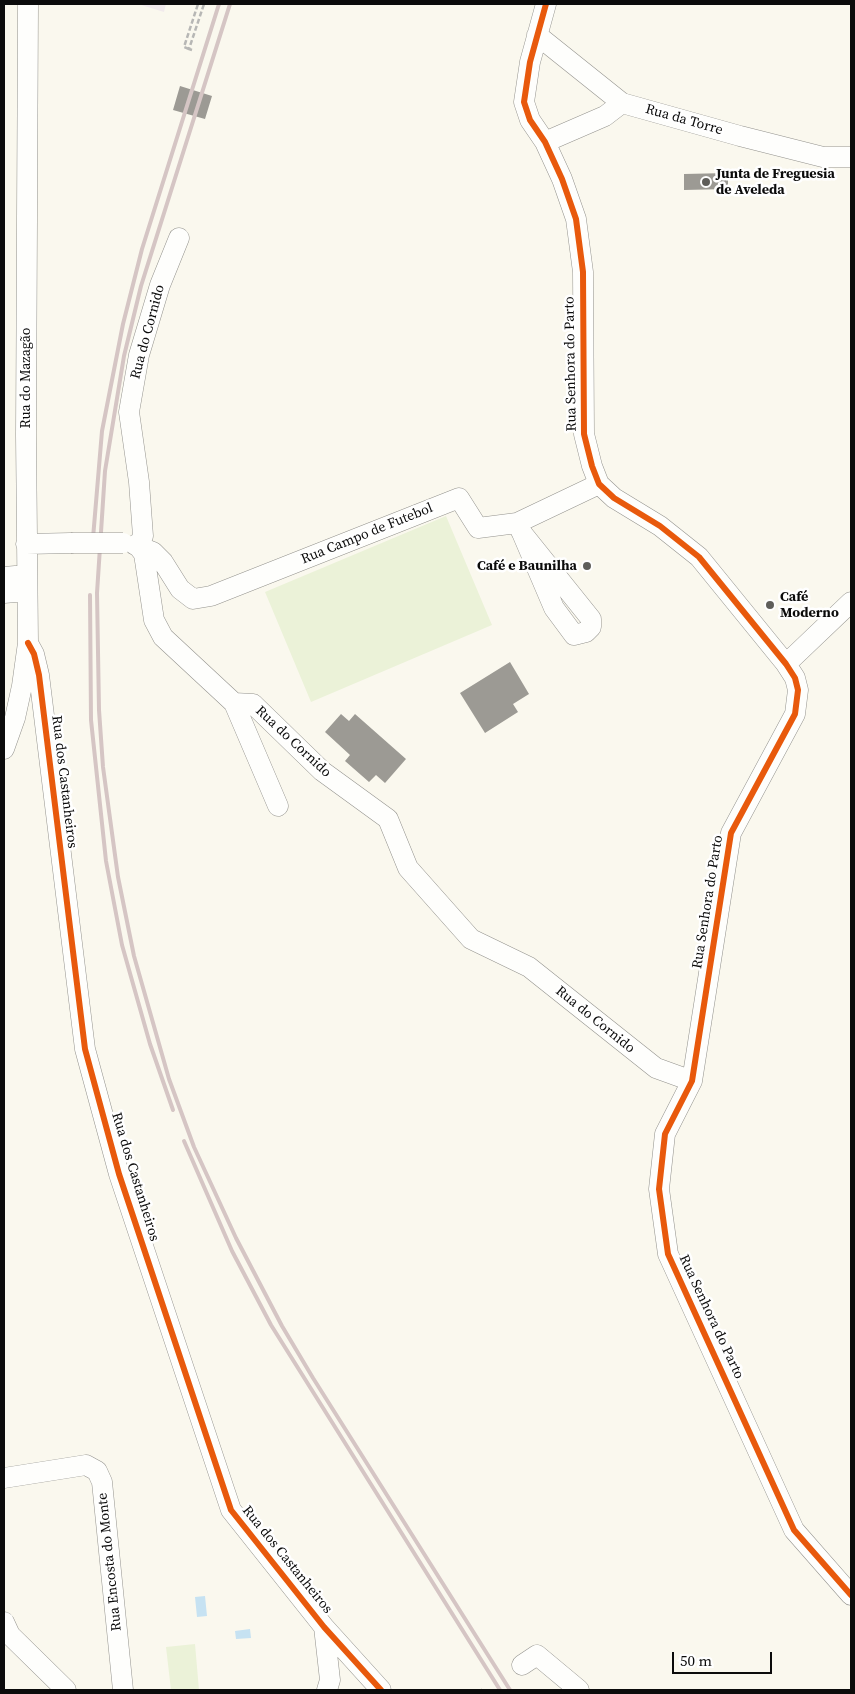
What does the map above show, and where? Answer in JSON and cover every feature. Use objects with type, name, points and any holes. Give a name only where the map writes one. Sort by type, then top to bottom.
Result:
[{"type":"street","name":"Rua do Mazagão","points":[[4,748],[15,718],[28,643],[26,544],[28,4]]},
{"type":"street","name":"Rua Senhora do Parto","points":[[546,4],[530,62],[524,102],[530,120],[545,142],[562,179],[576,219],[582,272],[584,434],[592,466],[599,484],[614,498],[660,526],[699,557],[786,664],[795,678],[798,690],[794,714],[731,833],[692,1081],[665,1134],[659,1189],[668,1254],[794,1530],[851,1595]]},
{"type":"street","name":"Rua da Torre","points":[[538,35],[622,103],[740,136],[823,156],[851,158]]},
{"type":"street","points":[[545,142],[604,116],[622,103]]},
{"type":"street","name":"Rua do Cornido","points":[[179,238],[160,285],[139,355],[129,412],[139,482],[143,536],[131,544],[144,554],[154,620],[163,637],[234,703],[253,704],[322,771],[388,819],[408,868],[471,939],[529,967],[656,1068],[692,1081]]},
{"type":"street","name":"Rua Campo de Futebol","points":[[131,544],[153,552],[164,562],[180,589],[193,599],[211,596],[459,498],[478,528],[519,528],[599,484]]},
{"type":"street","points":[[519,528],[591,619],[591,627],[586,632],[574,635],[554,608],[519,528]]},
{"type":"street","points":[[26,544],[131,544]]},
{"type":"street","points":[[4,577],[27,583]]},
{"type":"street","points":[[4,593],[27,583]]},
{"type":"street","points":[[786,664],[851,602]]},
{"type":"street","name":"Rua dos Castanheiros","points":[[28,643],[34,654],[39,674],[85,1049],[120,1174],[231,1510],[324,1626],[381,1690]]},
{"type":"street","points":[[234,703],[278,806]]},
{"type":"street","name":"Rua Encosta do Monte","points":[[4,1478],[86,1465],[97,1471],[102,1482],[123,1690]]},
{"type":"street","points":[[4,1622],[10,1635],[66,1690]]},
{"type":"street","name":"Rua dos Castanheiros","points":[[324,1626],[328,1685]]},
{"type":"street","points":[[522,1665],[537,1655],[579,1690]]},
{"type":"street","points":[[328,1685],[360,1666]]},
{"type":"path","points":[[198,4],[184,47],[190,49],[204,4]]},
{"type":"shaded area","points":[[138,4],[166,4],[164,12]]},
{"type":"green space","points":[[446,516],[492,625],[311,702],[265,592]]},
{"type":"green space","points":[[195,1644],[199,1690],[171,1690],[166,1647]]},
{"type":"water","points":[[205,1596],[207,1616],[197,1617],[195,1597]]},
{"type":"water","points":[[250,1629],[251,1638],[236,1639],[235,1631]]},
{"type":"building","points":[[180,86],[212,96],[205,119],[173,110]]},
{"type":"building","name":"Junta de Freguesia de Aveleda","points":[[728,173],[728,189],[684,190],[684,174]]},
{"type":"building","points":[[510,662],[529,694],[513,704],[518,712],[485,733],[460,693]]},
{"type":"building","points":[[341,714],[349,721],[355,714],[406,759],[385,783],[376,775],[369,782],[345,761],[350,755],[325,732]]},
{"type":"railway","points":[[92,550],[102,431],[123,324],[142,249],[219,4]]},
{"type":"railway","points":[[230,4],[141,286],[124,356],[105,471],[97,593],[99,710],[103,767],[118,877],[134,956],[169,1079],[194,1147],[236,1238],[282,1326],[313,1378],[510,1690]]},
{"type":"railway","points":[[90,595],[91,720],[106,861],[122,945],[150,1044],[173,1110]]},
{"type":"railway","points":[[184,1141],[232,1251],[271,1325],[500,1690]]},
{"type":"cycle path","points":[[546,4],[530,62],[524,102],[530,120],[545,142],[562,179],[576,219],[583,272],[584,434],[592,466],[599,484],[614,498],[660,526],[699,557],[786,664],[795,678],[798,690],[795,714],[731,833],[692,1081],[665,1134],[659,1189],[668,1254],[794,1530],[851,1595]]},
{"type":"cycle path","points":[[28,643],[34,654],[39,675],[85,1049],[119,1174],[231,1510],[324,1627],[381,1690]]},
{"type":"place","name":"Junta de Freguesia de Aveleda","points":[[706,182]]},
{"type":"place","name":"Café e Baunilha","points":[[587,566]]},
{"type":"place","name":"Café Moderno","points":[[770,605]]}]
